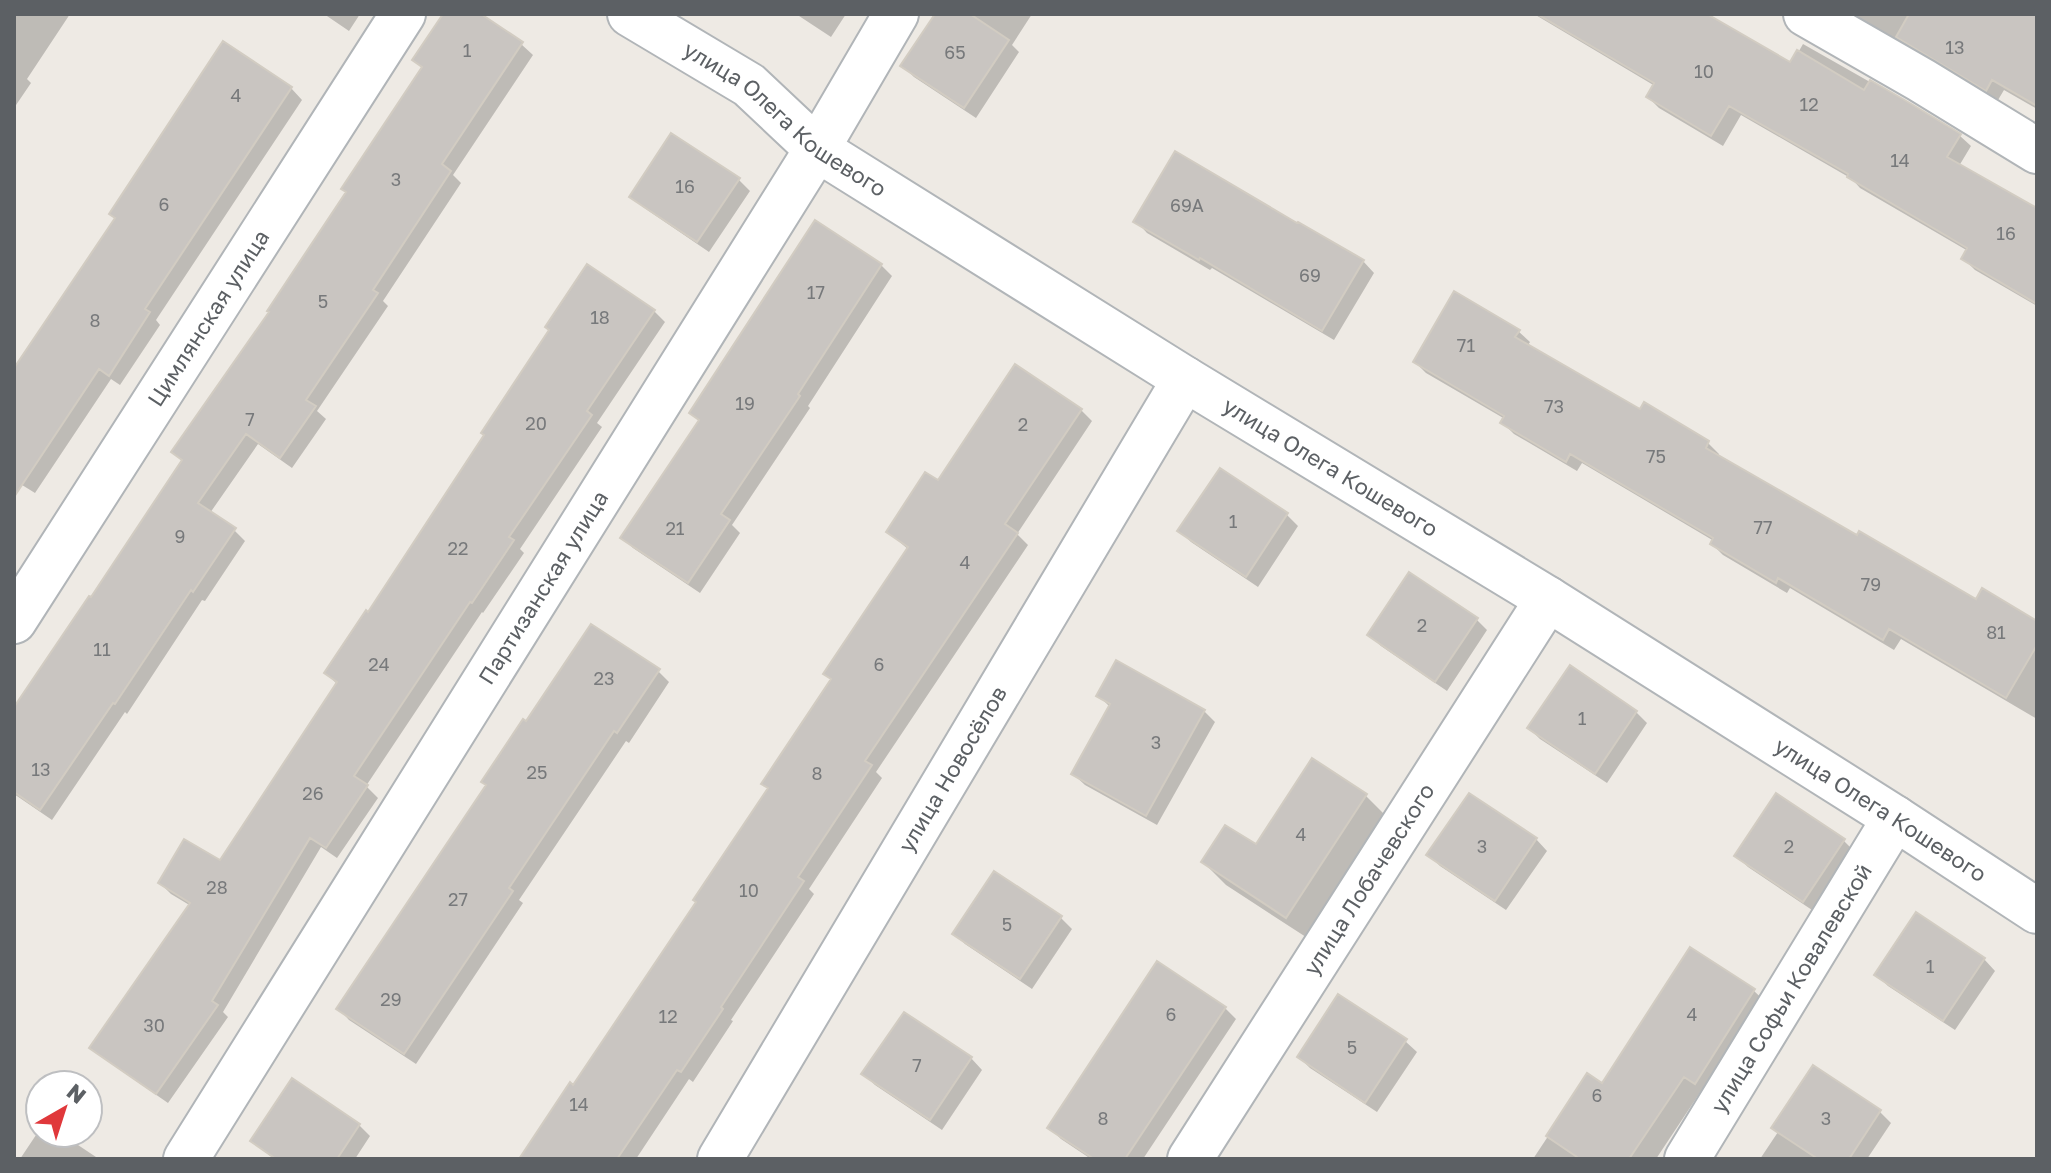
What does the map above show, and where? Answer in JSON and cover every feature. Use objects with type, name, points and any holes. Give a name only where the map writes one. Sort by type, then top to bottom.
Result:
[{"type":"street","name":"Цимлянская улица","points":[[14,621],[403,14]]},
{"type":"street","name":"улица Олега Кошевого","points":[[630,14],[749,85],[817,149],[1185,379],[1548,599],[2037,911]]},
{"type":"street","name":"Партизанская улица","points":[[186,1159],[817,149],[896,14]]},
{"type":"street","points":[[1806,14],[2037,151]]},
{"type":"street","name":"улица Новосёлов","points":[[720,1159],[1185,379]]},
{"type":"street","name":"улица Лобачевского","points":[[1190,1159],[1548,599]]},
{"type":"street","name":"улица Софьи Ковалевской","points":[[1687,1159],[1895,818]]},
{"type":"building","points":[[443,14],[481,14],[523,42],[442,164],[451,171],[373,290],[378,293],[306,400],[316,406],[280,458],[246,434],[198,503],[236,528],[40,810],[14,792],[14,707],[182,460],[171,452],[269,312],[346,192],[341,189],[422,67],[412,60]]},
{"type":"building","points":[[935,14],[970,14],[1009,40],[964,108],[900,66]]},
{"type":"building","points":[[1537,14],[1707,14],[1790,62],[1797,50],[1864,90],[1870,80],[1908,102],[1961,134],[1947,157],[2037,208],[2037,304],[1961,259],[1967,248],[1847,177],[1848,174],[1729,106],[1711,136],[1646,97],[1654,83]]},
{"type":"building","points":[[1909,14],[2037,14],[2037,106],[1992,80],[1986,91],[1896,37]]},
{"type":"building","points":[[223,41],[292,87],[145,309],[150,312],[109,376],[99,369],[14,497],[14,368],[115,218],[109,214]]},
{"type":"building","points":[[671,133],[740,178],[697,242],[629,197]]},
{"type":"building","points":[[1175,151],[1364,260],[1322,331],[1133,222]]},
{"type":"building","points":[[815,220],[882,264],[798,394],[800,396],[721,514],[730,520],[688,583],[620,538],[699,420],[689,413]]},
{"type":"building","points":[[587,264],[655,310],[587,411],[592,415],[509,537],[514,540],[354,776],[368,785],[326,848],[310,838],[212,1001],[218,1005],[156,1094],[89,1048],[190,903],[158,883],[184,839],[220,860],[337,682],[324,673],[366,610],[368,612],[484,435],[481,433],[549,330],[545,327]]},
{"type":"building","points":[[1454,291],[1520,330],[1515,337],[1640,409],[1644,402],[1709,441],[1706,448],[1857,535],[1859,531],[1976,599],[1982,588],[2037,621],[2037,645],[2006,698],[1889,629],[1883,640],[1778,578],[1776,583],[1710,544],[1713,538],[1570,454],[1566,462],[1500,423],[1504,416],[1413,362]]},
{"type":"building","points":[[1015,364],[1082,409],[1005,524],[1018,533],[865,761],[872,765],[798,877],[804,881],[681,1072],[677,1070],[617,1159],[519,1159],[570,1082],[573,1085],[696,902],[693,900],[768,788],[761,784],[831,679],[823,674],[908,547],[886,532],[925,472],[938,480]]},
{"type":"building","points":[[1220,468],[1288,513],[1246,577],[1177,531]]},
{"type":"building","points":[[1409,572],[1478,618],[1435,682],[1367,635]]},
{"type":"building","points":[[591,624],[660,669],[617,733],[614,731],[509,888],[513,891],[404,1054],[336,1009],[486,785],[481,782]]},
{"type":"building","points":[[1116,660],[1205,710],[1146,816],[1071,774],[1110,704],[1096,696]]},
{"type":"building","points":[[1570,665],[1637,711],[1595,774],[1527,728]]},
{"type":"building","points":[[1312,758],[1367,794],[1286,918],[1201,862],[1225,825],[1256,844]]},
{"type":"building","points":[[1469,793],[1537,838],[1495,901],[1426,855]]},
{"type":"building","points":[[1776,793],[1845,839],[1803,902],[1734,856]]},
{"type":"building","points":[[994,871],[1062,916],[1020,979],[952,934]]},
{"type":"building","points":[[1916,912],[1985,958],[1943,1021],[1874,975]]},
{"type":"building","points":[[1690,947],[1755,989],[1695,1084],[1684,1077],[1629,1159],[1580,1159],[1546,1136],[1587,1073],[1602,1083]]},
{"type":"building","points":[[1157,961],[1226,1007],[1125,1159],[1094,1159],[1047,1128]]},
{"type":"building","points":[[1338,994],[1407,1039],[1365,1103],[1297,1057]]},
{"type":"building","points":[[904,1012],[972,1057],[930,1120],[861,1074]]},
{"type":"building","points":[[1813,1065],[1881,1110],[1849,1159],[1818,1159],[1771,1128]]},
{"type":"building","points":[[292,1078],[360,1124],[337,1159],[276,1159],[250,1141]]}]
